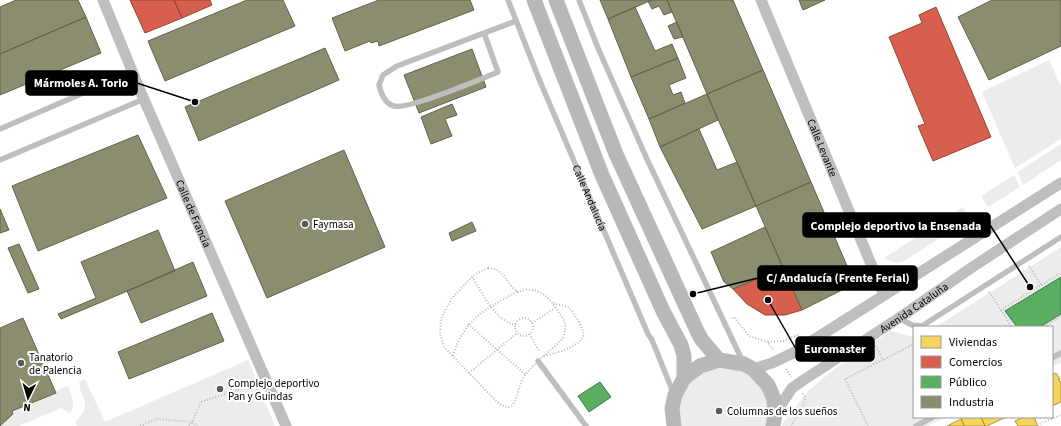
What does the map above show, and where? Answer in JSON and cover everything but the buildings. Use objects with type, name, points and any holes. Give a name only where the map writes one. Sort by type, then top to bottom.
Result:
[{"type":"main road","name":"Calle Andalucía","points":[[534,0],[602,175],[684,356],[684,378]]},
{"type":"main road","points":[[556,0],[616,154],[698,333],[719,360]]},
{"type":"main road","points":[[672,425],[672,408],[675,395],[684,378],[700,366],[719,360],[748,366],[768,385],[774,399],[774,420]]},
{"type":"street","name":"Calle de Francia","points":[[103,0],[132,72],[286,426]]},
{"type":"street","name":"Calle Levante","points":[[761,0],[884,295]]},
{"type":"street","points":[[748,366],[772,363],[792,353],[1061,183]]},
{"type":"street","name":"Avenida Cataluña","points":[[774,420],[792,388],[796,385],[1061,209]]},
{"type":"lane","name":"Calle Andalucía","points":[[508,0],[539,79],[675,395]]},
{"type":"lane","points":[[579,0],[598,48],[646,158],[748,366]]},
{"type":"lane","points":[[484,33],[498,72],[415,103],[400,107],[392,106],[386,102],[381,94],[379,85],[383,75],[397,66],[484,33],[516,21]]},
{"type":"lane","points":[[0,129],[132,72]]},
{"type":"lane","points":[[0,160],[144,99]]},
{"type":"lane","points":[[925,326],[1061,237]]},
{"type":"lane","points":[[899,318],[912,325],[918,326]]},
{"type":"lane","points":[[540,359],[586,426]]},
{"type":"lane","points":[[916,426],[931,418]]},
{"type":"path","points":[[1025,260],[1041,285]]},
{"type":"path","points":[[453,356],[456,345],[468,324],[492,306],[517,291],[528,289],[538,290],[546,295],[564,320],[564,334],[560,341],[540,359],[526,375],[519,385],[513,404],[510,407],[504,407],[497,402],[444,347],[441,338],[440,325],[443,313],[451,299],[472,277],[483,269],[497,269],[502,272],[517,291]]},
{"type":"path","points":[[1001,310],[1061,273]]},
{"type":"path","points":[[472,277],[503,319],[509,324],[516,325]]},
{"type":"path","points":[[985,286],[1011,326]]},
{"type":"path","points":[[540,359],[564,351],[581,340],[584,333],[570,309],[566,306],[552,303]]},
{"type":"path","points":[[532,323],[555,308]]},
{"type":"path","points":[[1046,326],[1061,316]]},
{"type":"path","points":[[524,318],[532,323],[533,328],[529,334],[522,336],[517,333],[516,325],[519,320],[524,318]]},
{"type":"path","points":[[468,324],[526,375]]},
{"type":"path","points":[[469,373],[517,333]]},
{"type":"path","points":[[529,334],[540,359]]},
{"type":"path","points":[[871,336],[883,360]]},
{"type":"path","points":[[868,426],[845,379],[913,345]]},
{"type":"path","points":[[189,426],[201,402],[266,380]]},
{"type":"path","points":[[1037,425],[1052,418]]},
{"type":"path","points":[[140,426],[157,419],[192,422],[198,426]]},
{"type":"shaded area","points":[[1049,60],[1061,86],[1061,139],[1015,168],[982,92]]},
{"type":"shaded area","points":[[1061,144],[1061,160],[1023,185],[1018,172]]},
{"type":"shaded area","points":[[1014,175],[1020,187],[988,207],[981,196]]},
{"type":"shaded area","points":[[963,207],[970,219],[904,261],[894,262],[884,258]]},
{"type":"shaded area","points":[[1061,247],[1061,363],[1053,366],[1053,326],[938,326]]},
{"type":"shaded area","points":[[891,331],[913,337],[913,418],[944,418],[928,426],[782,426],[809,390],[837,367]]},
{"type":"shaded area","name":"Complejo deportivo Pan y Guindas","points":[[248,360],[275,426],[77,426],[75,422],[84,411],[85,402],[79,382],[85,379],[105,422]]},
{"type":"shaded area","points":[[744,364],[768,385],[773,426],[674,426],[672,408],[700,366]]},
{"type":"shaded area","points":[[68,386],[73,403],[70,413],[61,408],[19,426],[1,426],[13,415],[12,411]]},
{"type":"place","name":"Mármoles A. Torio","points":[[195,102]]},
{"type":"place","name":"Faymasa","points":[[305,224]]},
{"type":"place","name":"Complejo deportivo la Ensenada","points":[[1030,287]]},
{"type":"place","name":"C/ Andalucía (Frente Ferial)","points":[[693,294]]},
{"type":"place","name":"Euromaster","points":[[768,300]]},
{"type":"place","name":"Tanatorio de Palencia","points":[[21,363]]},
{"type":"place","name":"Complejo deportivo Pan y Guindas","points":[[220,389]]},
{"type":"place","name":"Columnas de los sueños","points":[[719,411]]}]
